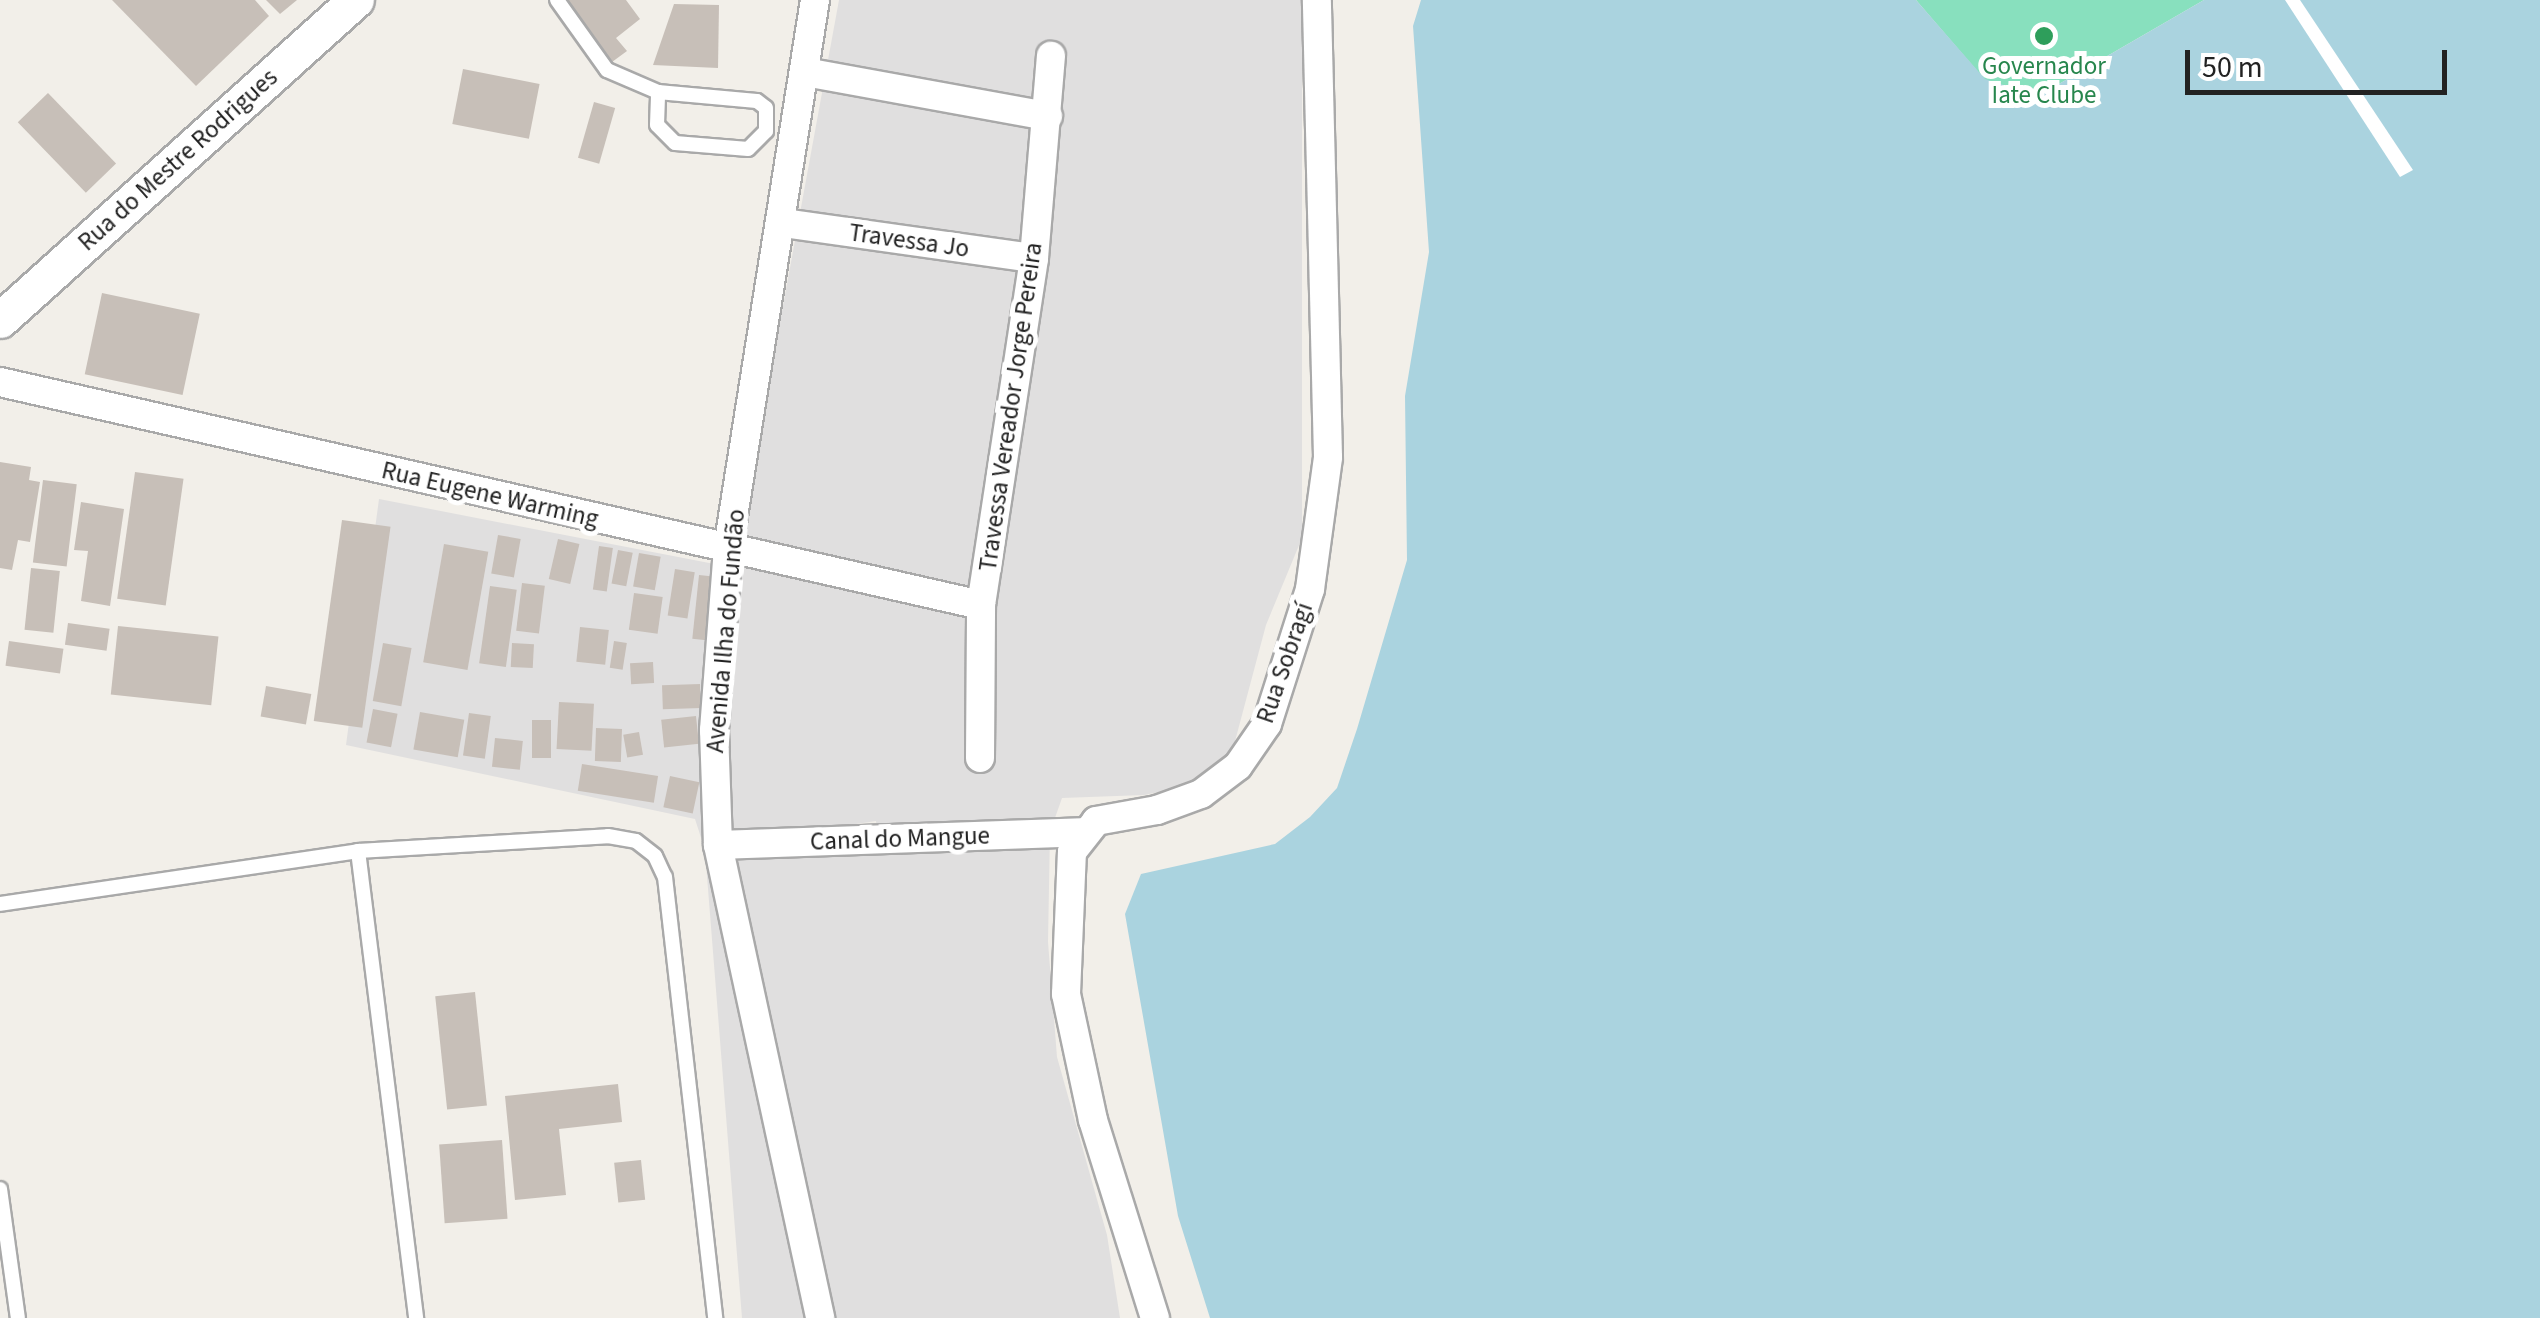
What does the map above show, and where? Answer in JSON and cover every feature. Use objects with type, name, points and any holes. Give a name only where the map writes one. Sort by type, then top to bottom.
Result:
[{"type":"street","name":"Rua do Mestre Rodrigues","points":[[0,320],[356,0]]},
{"type":"street","name":"Avenida Ilha do Fundão","points":[[815,0],[784,223],[728,548],[714,730],[718,846],[820,1318]]},
{"type":"street","name":"Rua Sobragí","points":[[1082,832],[1120,812],[1157,810],[1201,794],[1238,766],[1267,724],[1310,590],[1328,456],[1317,0]]},
{"type":"street","name":"Travessa Vereador Jorge Pereira","points":[[980,758],[981,605],[1034,258],[1051,56]]},
{"type":"street","points":[[805,72],[1048,116]]},
{"type":"street","name":"Travessa Jo","points":[[784,223],[1034,258]]},
{"type":"street","name":"Rua Eugene Warming","points":[[0,382],[981,605]]},
{"type":"street","points":[[1082,832],[1072,852],[1065,917],[1066,994],[1093,1120],[1154,1318]]},
{"type":"street","name":"Canal do Mangue","points":[[718,846],[1082,832]]},
{"type":"lane","points":[[557,0],[608,70],[658,92],[757,101],[766,108],[766,130],[748,149],[675,143],[657,125],[658,92]]},
{"type":"lane","points":[[0,904],[358,851],[608,836],[636,840],[654,856],[665,877],[715,1318]]},
{"type":"lane","points":[[358,851],[416,1318]]},
{"type":"lane","points":[[0,1189],[18,1318]]},
{"type":"shaded area","points":[[839,0],[1302,0],[1302,538],[1266,625],[1234,745],[1203,783],[1144,795],[1062,798],[1050,832],[1048,942],[1057,1057],[1107,1235],[1120,1318],[742,1318],[705,851],[871,825],[878,844],[876,821],[704,847],[695,819],[346,745],[379,499],[735,568]]},
{"type":"green space","name":"Governador Iate Clube","points":[[1916,0],[2204,0],[2052,88],[2022,91],[1985,80]]},
{"type":"water","points":[[1421,0],[1916,0],[1985,79],[2022,91],[2052,88],[2204,0],[2540,0],[2540,1318],[1210,1318],[1178,1216],[1125,914],[1141,874],[1275,844],[1310,817],[1337,788],[1357,729],[1407,560],[1405,396],[1429,252],[1413,26]]},
{"type":"pier","points":[[2285,0],[2300,0],[2413,170],[2400,177]]},
{"type":"building","points":[[112,0],[255,0],[269,16],[196,86]]},
{"type":"building","points":[[266,0],[297,0],[280,14]]},
{"type":"building","points":[[564,0],[626,0],[640,19],[616,38],[627,51],[612,62]]},
{"type":"building","points":[[674,4],[719,5],[718,68],[653,65]]},
{"type":"building","points":[[463,69],[540,84],[529,139],[452,124]]},
{"type":"building","points":[[48,93],[116,163],[86,193],[18,122]]},
{"type":"building","points":[[594,102],[615,108],[599,164],[578,158]]},
{"type":"building","points":[[102,293],[200,314],[183,395],[85,374]]},
{"type":"building","points":[[0,462],[31,467],[29,480],[40,482],[30,542],[18,540],[12,570],[0,568]]},
{"type":"building","points":[[135,472],[184,479],[166,606],[117,599]]},
{"type":"building","points":[[43,480],[77,484],[67,567],[33,562]]},
{"type":"building","points":[[81,502],[124,509],[110,606],[81,601],[88,551],[74,550]]},
{"type":"building","points":[[342,520],[391,527],[362,728],[314,721]]},
{"type":"building","points":[[498,535],[521,539],[514,577],[491,573]]},
{"type":"building","points":[[558,539],[579,544],[570,584],[549,579]]},
{"type":"building","points":[[444,544],[488,552],[467,670],[423,662]]},
{"type":"building","points":[[599,546],[613,548],[607,592],[593,590]]},
{"type":"building","points":[[618,550],[633,553],[626,586],[612,583]]},
{"type":"building","points":[[639,553],[661,557],[655,590],[633,586]]},
{"type":"building","points":[[31,568],[60,571],[53,633],[25,630]]},
{"type":"building","points":[[675,569],[695,572],[687,619],[668,615]]},
{"type":"building","points":[[699,575],[718,577],[711,641],[692,639]]},
{"type":"building","points":[[522,583],[545,586],[539,633],[516,631]]},
{"type":"building","points":[[490,586],[517,590],[506,667],[479,663]]},
{"type":"building","points":[[634,593],[663,597],[658,634],[629,630]]},
{"type":"building","points":[[68,623],[110,629],[107,651],[65,645]]},
{"type":"building","points":[[118,626],[218,637],[211,705],[111,695]]},
{"type":"building","points":[[580,627],[609,630],[605,665],[576,662]]},
{"type":"building","points":[[9,641],[63,649],[60,673],[6,666]]},
{"type":"building","points":[[614,641],[627,643],[623,670],[610,668]]},
{"type":"building","points":[[383,643],[412,648],[401,706],[373,701]]},
{"type":"building","points":[[512,643],[534,644],[533,668],[511,667]]},
{"type":"building","points":[[653,662],[654,683],[631,684],[630,663]]},
{"type":"building","points":[[700,684],[701,708],[663,709],[662,685]]},
{"type":"building","points":[[266,686],[311,694],[306,725],[261,717]]},
{"type":"building","points":[[559,702],[594,704],[591,751],[557,749]]},
{"type":"building","points":[[373,709],[398,714],[391,747],[367,742]]},
{"type":"building","points":[[420,712],[464,720],[458,757],[413,749]]},
{"type":"building","points":[[469,713],[491,716],[485,759],[463,756]]},
{"type":"building","points":[[696,716],[699,744],[664,748],[661,720]]},
{"type":"building","points":[[532,720],[551,720],[551,758],[532,758]]},
{"type":"building","points":[[596,728],[622,729],[621,762],[595,761]]},
{"type":"building","points":[[639,732],[643,755],[627,757],[623,735]]},
{"type":"building","points":[[495,738],[523,741],[520,770],[492,767]]},
{"type":"building","points":[[582,764],[658,776],[654,803],[578,791]]},
{"type":"building","points":[[670,776],[699,782],[693,814],[663,807]]},
{"type":"building","points":[[475,992],[487,1105],[447,1110],[435,996]]},
{"type":"building","points":[[618,1084],[622,1122],[559,1129],[566,1195],[515,1200],[505,1096]]},
{"type":"building","points":[[502,1140],[508,1219],[445,1223],[439,1144]]},
{"type":"building","points":[[641,1160],[645,1200],[618,1203],[614,1163]]},
{"type":"place","name":"Governador Iate Clube","points":[[2044,36]]}]
